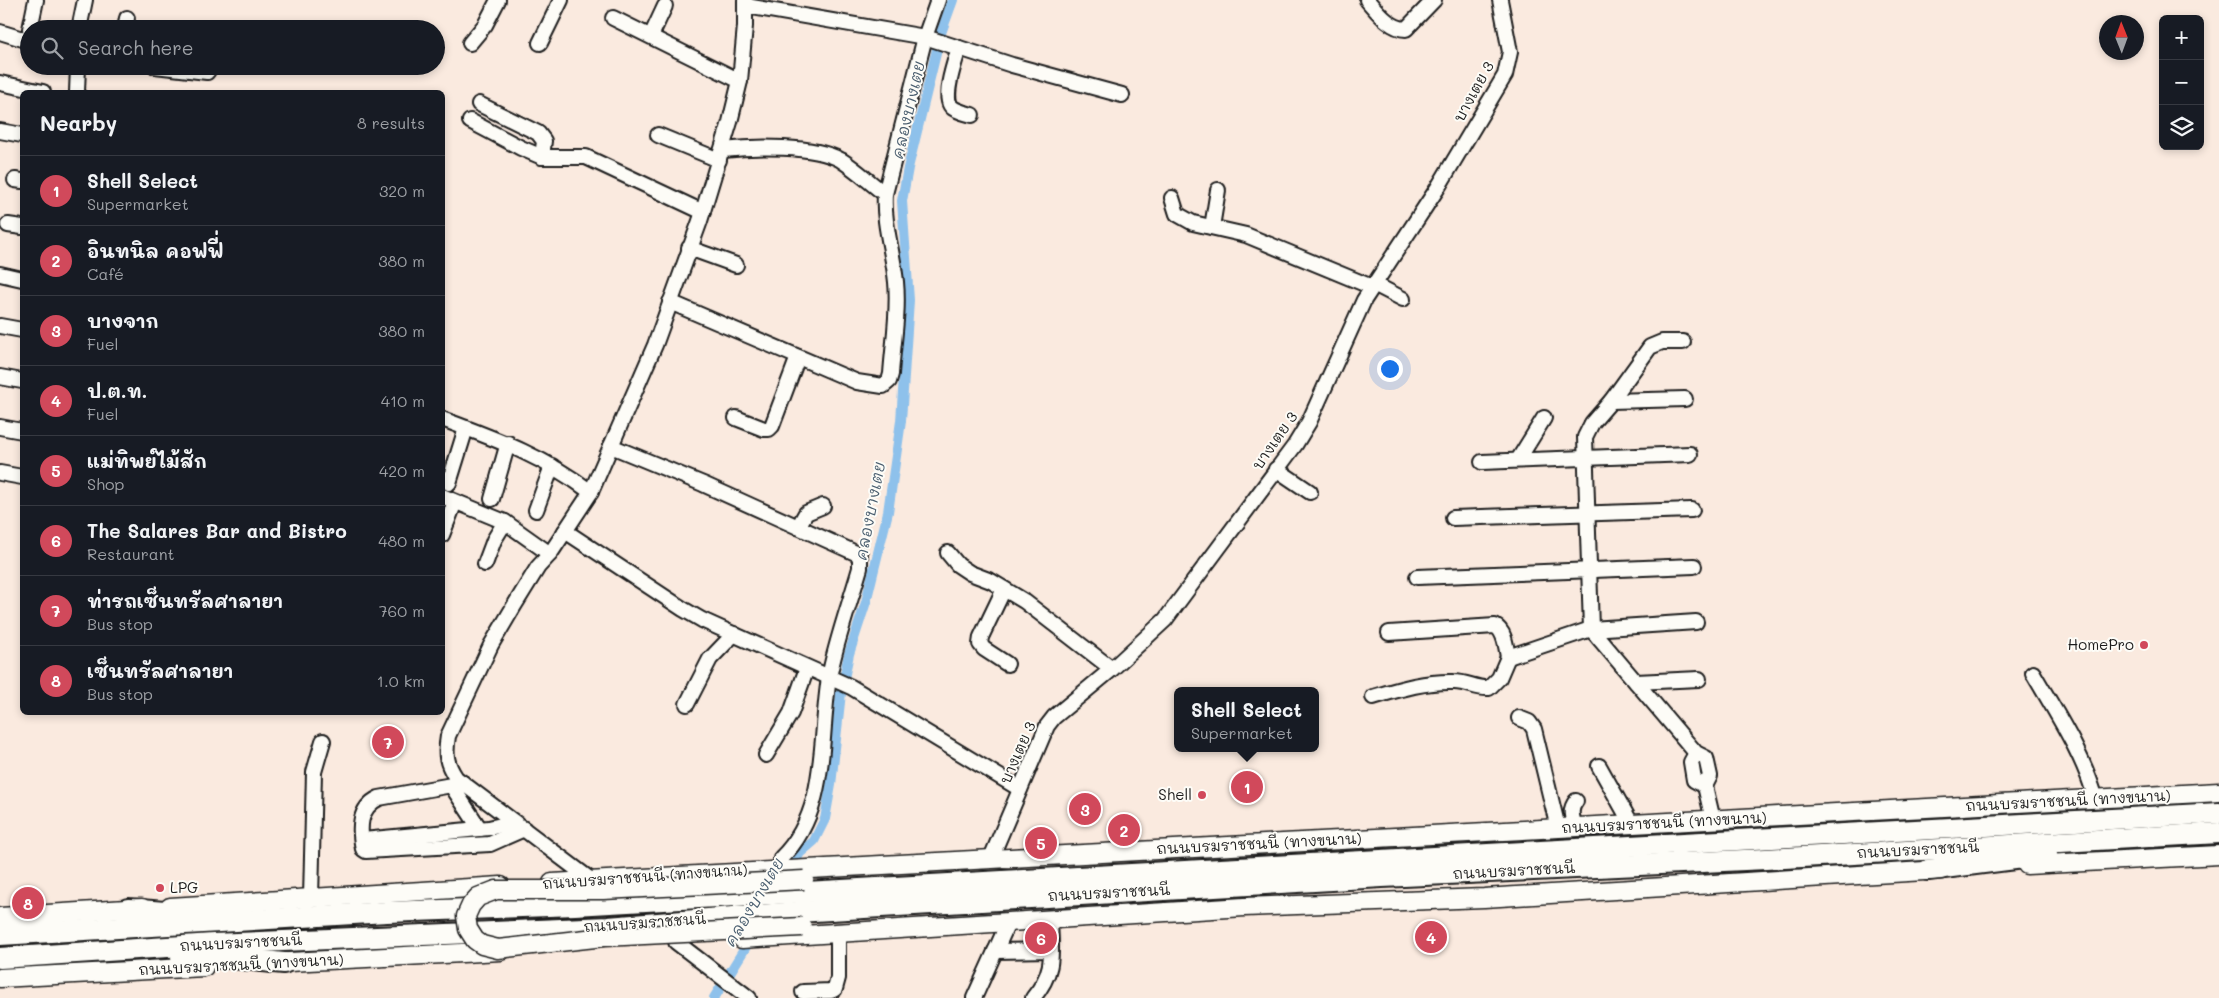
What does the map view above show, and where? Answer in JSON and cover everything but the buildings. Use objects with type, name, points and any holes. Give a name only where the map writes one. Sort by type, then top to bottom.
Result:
[{"type":"highway","name":"ถนนบรมราชชนนี","points":[[0,935],[387,912],[575,905],[757,894],[805,879],[979,883],[2219,813]]},
{"type":"highway","name":"ถนนบรมราชชนนี","points":[[0,958],[213,944],[608,927],[742,915],[800,919],[1372,877],[1766,859],[2219,833]]},
{"type":"highway","points":[[1928,870],[2045,855],[2165,836]]},
{"type":"highway","points":[[128,909],[262,920]]},
{"type":"highway","points":[[88,953],[182,958],[231,958],[284,963]]},
{"type":"main road","name":"ถนนบรมราชชนนี (ทางขนาน)","points":[[0,917],[591,880],[774,863],[805,879],[902,874],[986,858],[2219,792]]},
{"type":"main road","name":"ถนนบรมราชชนนี (ทางขนาน)","points":[[0,978],[768,938],[1253,907],[1484,898],[1928,870],[2219,855]]},
{"type":"main road","points":[[805,879],[602,890],[496,890],[478,898],[471,905],[466,916],[468,929],[475,940],[498,949],[800,919],[947,919],[1013,922]]},
{"type":"street","points":[[32,20],[36,0]]},
{"type":"street","points":[[81,20],[85,0]]},
{"type":"street","points":[[470,43],[485,25],[498,0]]},
{"type":"street","points":[[540,43],[561,0]]},
{"type":"street","points":[[670,302],[857,382],[878,386],[889,381],[895,325],[896,282],[884,210],[885,194],[933,40],[938,0]]},
{"type":"street","points":[[1368,0],[1392,25],[1406,29],[1434,0]]},
{"type":"street","name":"บางเตย 3","points":[[986,858],[1020,789],[1042,735],[1054,717],[1112,669],[1165,620],[1309,422],[1355,318],[1373,286],[1437,189],[1505,74],[1510,52],[1500,0]]},
{"type":"street","points":[[480,829],[447,765],[446,750],[448,736],[492,646],[538,567],[550,554],[591,492],[655,345],[703,212],[721,155],[740,81],[745,3],[933,40],[1122,95]]},
{"type":"street","points":[[651,36],[665,6]]},
{"type":"street","points":[[613,18],[740,81]]},
{"type":"street","points":[[0,32],[20,35]]},
{"type":"street","points":[[959,48],[947,94],[948,103],[954,108],[972,115]]},
{"type":"street","points":[[78,75],[78,90]]},
{"type":"street","points":[[0,83],[33,90]]},
{"type":"street","points":[[479,104],[538,133],[544,141],[542,157]]},
{"type":"street","points":[[470,121],[542,157],[586,157],[703,212]]},
{"type":"street","points":[[0,130],[20,135]]},
{"type":"street","points":[[658,136],[721,155],[772,146],[818,152],[840,159],[885,194]]},
{"type":"street","points":[[1212,227],[1218,190]]},
{"type":"street","points":[[1172,198],[1177,214],[1182,219],[1246,235],[1403,299]]},
{"type":"street","points":[[8,224],[20,227]]},
{"type":"street","points":[[689,248],[736,265]]},
{"type":"street","points":[[0,274],[20,279]]},
{"type":"street","points":[[0,326],[20,330]]},
{"type":"street","points":[[1683,342],[1662,342],[1650,347],[1588,429],[1585,437],[1591,629],[1696,753],[1706,758],[1710,776],[1705,786],[1712,820]]},
{"type":"street","points":[[736,418],[764,429],[769,429],[798,357]]},
{"type":"street","points":[[0,378],[20,381]]},
{"type":"street","points":[[1611,401],[1685,399]]},
{"type":"street","points":[[1518,460],[1544,418]]},
{"type":"street","points":[[445,420],[508,443],[564,472],[591,492]]},
{"type":"street","points":[[0,427],[20,431]]},
{"type":"street","points":[[449,483],[466,428]]},
{"type":"street","points":[[492,499],[508,443]]},
{"type":"street","points":[[612,446],[703,484],[860,555],[860,568],[832,679],[815,801],[794,842],[774,863]]},
{"type":"street","points":[[1482,462],[1690,454]]},
{"type":"street","points":[[536,510],[552,466]]},
{"type":"street","points":[[1276,469],[1310,492]]},
{"type":"street","points":[[0,473],[20,477]]},
{"type":"street","points":[[445,520],[449,499],[505,522],[550,554]]},
{"type":"street","points":[[798,527],[806,512],[823,506]]},
{"type":"street","points":[[1454,518],[1692,510]]},
{"type":"street","points":[[485,564],[494,540],[505,522]]},
{"type":"street","points":[[565,531],[682,609],[851,687],[1020,789]]},
{"type":"street","points":[[948,553],[958,565],[970,573],[1024,601],[1112,669]]},
{"type":"street","points":[[1417,577],[1694,566]]},
{"type":"street","points":[[1004,589],[981,637],[980,644],[984,650],[1007,664]]},
{"type":"street","points":[[1508,657],[1591,629],[1696,622]]},
{"type":"street","points":[[1373,697],[1412,685],[1434,683],[1454,682],[1489,688],[1499,678],[1508,657],[1503,634],[1500,628],[1496,626],[1389,633]]},
{"type":"street","points":[[687,704],[706,666],[734,634]]},
{"type":"street","points":[[766,755],[791,712],[807,668]]},
{"type":"street","points":[[2033,673],[2066,730],[2091,781],[2096,800]]},
{"type":"street","points":[[1636,682],[1700,679]]},
{"type":"street","points":[[1519,718],[1529,722],[1534,729],[1566,828]]},
{"type":"street","points":[[312,898],[314,772],[324,741]]},
{"type":"street","points":[[1599,766],[1632,824]]},
{"type":"street","points":[[519,826],[480,829],[427,841],[366,851],[363,849],[362,818],[367,804],[379,798],[457,784],[519,826],[591,880]]},
{"type":"street","points":[[1566,828],[1576,801]]},
{"type":"street","points":[[427,841],[490,844],[519,826]]},
{"type":"street","points":[[1033,998],[1049,975],[1051,950],[1050,920]]},
{"type":"street","points":[[974,998],[995,951],[1013,922]]},
{"type":"street","points":[[802,992],[831,991],[835,989],[838,978],[838,933]]},
{"type":"street","points":[[676,942],[749,998]]},
{"type":"street","points":[[995,951],[1051,950]]},
{"type":"waterway","name":"คลองบางเตย","points":[[790,870],[800,853],[814,841],[825,819],[831,785],[841,693],[849,654],[866,602],[888,512],[901,421],[909,300],[902,201],[908,168],[941,33],[953,0]]},
{"type":"waterway","name":"คลองบางเตย","points":[[714,998],[752,937]]},
{"type":"place","name":"HomePro","points":[[2144,645]]},
{"type":"place","name":"ท่ารถเซ็นทรัลศาลายา","points":[[388,742]]},
{"type":"place","name":"Shell Select","points":[[1247,787]]},
{"type":"place","name":"Shell","points":[[1202,795]]},
{"type":"place","name":"บางจาก","points":[[1085,809]]},
{"type":"place","name":"อินทนิล คอฟฟี่","points":[[1124,830]]},
{"type":"place","name":"แม่ทิพย์ไม้สัก","points":[[1041,843]]},
{"type":"place","name":"LPG","points":[[160,888]]},
{"type":"place","name":"เซ็นทรัลศาลายา","points":[[28,903]]},
{"type":"place","name":"ป.ต.ท.","points":[[1431,937]]},
{"type":"place","name":"The Salares Bar and Bistro","points":[[1041,938]]}]
